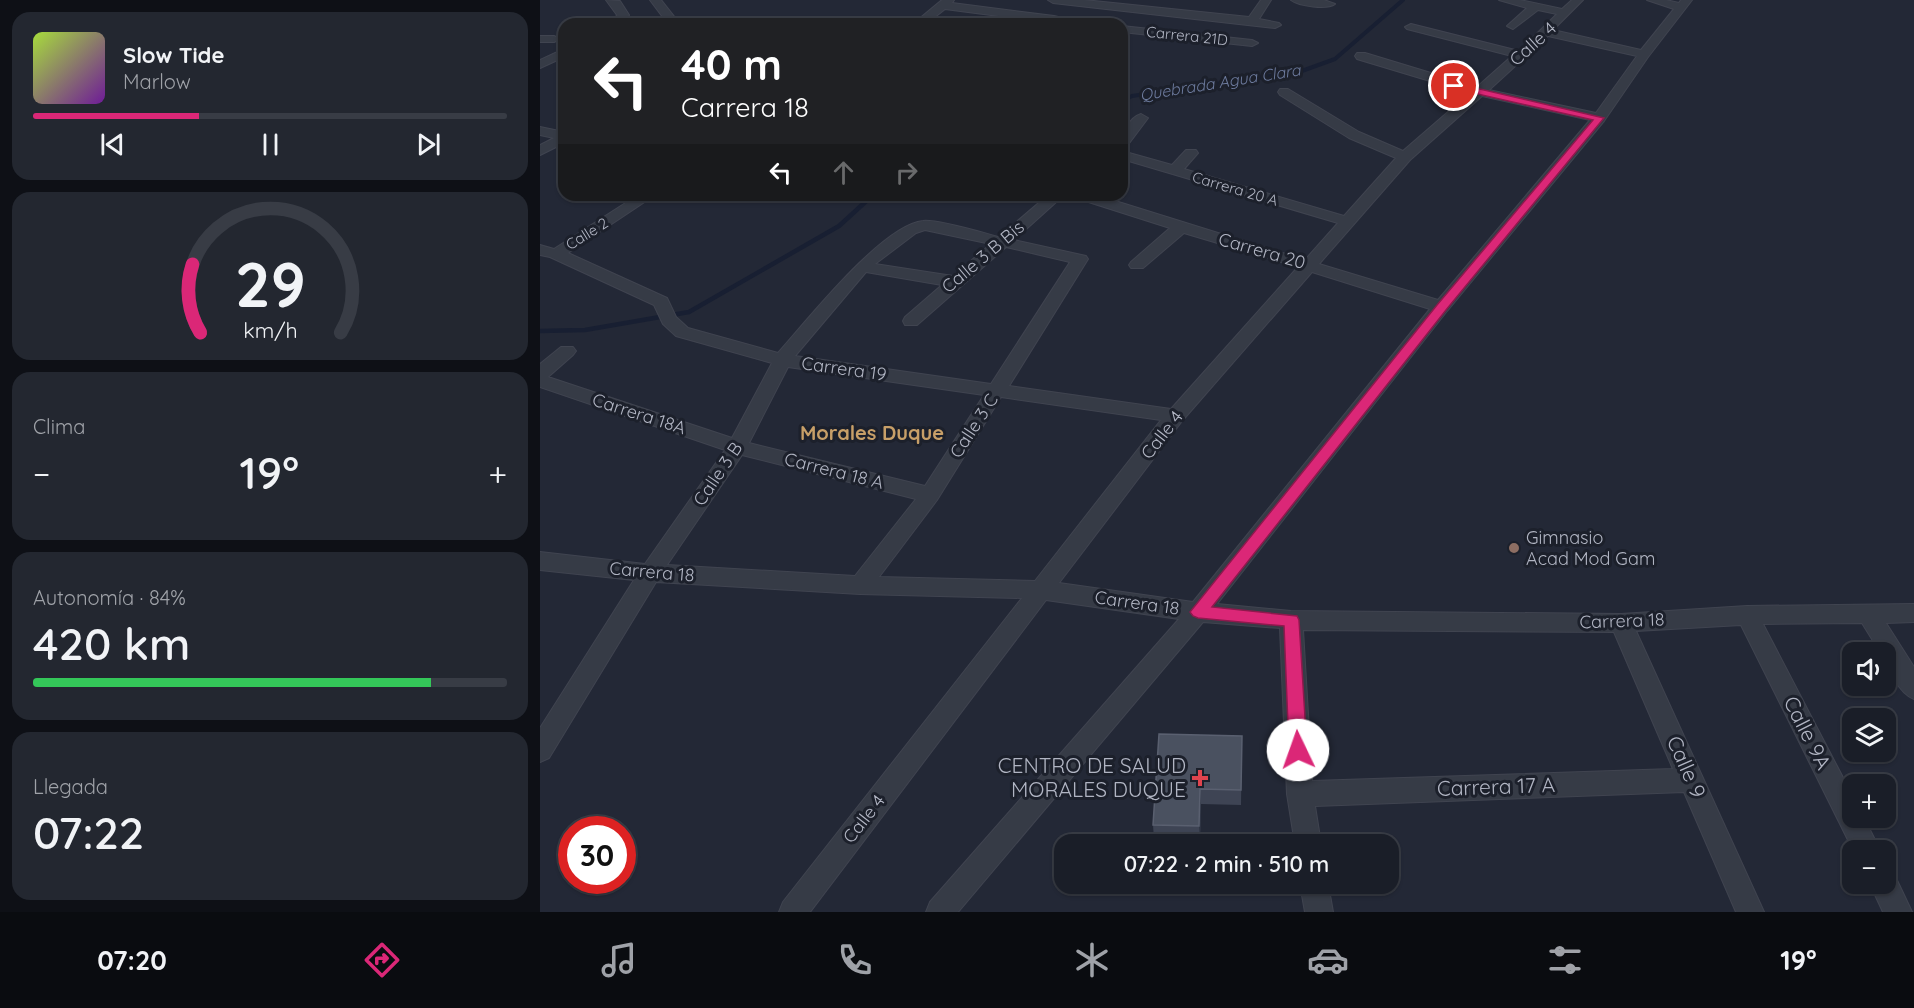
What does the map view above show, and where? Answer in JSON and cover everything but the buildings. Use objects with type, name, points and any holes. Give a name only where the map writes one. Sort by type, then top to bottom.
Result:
[{"type":"street","points":[[656,0],[670,18]]},
{"type":"street","points":[[1053,0],[1252,21],[1275,26]]},
{"type":"street","points":[[1138,31],[1157,12],[1165,0]]},
{"type":"street","points":[[1252,21],[1266,0]]},
{"type":"street","points":[[1296,0],[1330,4]]},
{"type":"street","points":[[1504,0],[1534,8],[1572,7]]},
{"type":"street","points":[[1652,0],[1684,3]]},
{"type":"street","points":[[617,1],[623,15],[621,18]]},
{"type":"street","points":[[1055,18],[1072,1]]},
{"type":"street","points":[[927,18],[946,3],[1047,18]]},
{"type":"street","points":[[940,912],[1198,612],[1442,307],[1599,118],[1644,54],[1684,3]]},
{"type":"street","name":"Calle 4","points":[[793,912],[1175,416],[1405,157],[1572,7]]},
{"type":"street","points":[[1513,26],[1534,8]]},
{"type":"street","points":[[1411,27],[1521,55]]},
{"type":"street","name":"Carrera 21D","points":[[1128,30],[1252,43]]},
{"type":"street","points":[[1546,32],[1644,54]]},
{"type":"street","points":[[540,39],[554,39]]},
{"type":"street","points":[[540,64],[558,55]]},
{"type":"street","points":[[1361,56],[1454,86],[1599,118]]},
{"type":"street","points":[[1284,92],[1354,135],[1405,157]]},
{"type":"street","points":[[1128,134],[1141,118]]},
{"type":"street","points":[[540,130],[558,135]]},
{"type":"street","points":[[540,151],[558,140]]},
{"type":"street","points":[[1174,171],[1191,153]]},
{"type":"street","name":"Carrera 20 A","points":[[1128,157],[1349,222]]},
{"type":"street","name":"Calle 2","points":[[548,252],[637,201]]},
{"type":"street","name":"Calle 3 B Bis","points":[[911,321],[955,280],[965,276],[1050,201]]},
{"type":"street","name":"Carrera 20","points":[[1100,201],[1180,228],[1311,265],[1442,307]]},
{"type":"street","name":"Calle 3 B","points":[[542,744],[651,573],[737,447],[782,360],[862,267],[911,230],[924,225],[1003,241]]},
{"type":"street","points":[[1137,264],[1180,228]]},
{"type":"street","name":"Calle 3 C","points":[[860,585],[930,495],[1080,259],[1003,241]]},
{"type":"street","name":"Carrera 19","points":[[548,252],[661,302],[669,320],[682,332],[782,360],[1175,416]]},
{"type":"street","points":[[862,267],[945,281],[955,280]]},
{"type":"street","points":[[540,374],[567,351]]},
{"type":"street","name":"Carrera 18A","points":[[540,381],[737,447]]},
{"type":"street","name":"Carrera 18 A","points":[[737,447],[930,495]]},
{"type":"street","name":"Carrera 18","points":[[540,561],[651,573],[860,585],[1042,590],[1198,612],[1292,620],[1621,623],[1747,615],[1914,613]]},
{"type":"street","name":"Calle 9A","points":[[1747,615],[1862,840]]},
{"type":"street","points":[[1869,615],[1914,687]]},
{"type":"street","points":[[1292,620],[1300,794],[1306,834]]},
{"type":"street","name":"Calle 9","points":[[1621,623],[1750,912]]},
{"type":"street","name":"Carrera 17 A","points":[[1300,794],[1692,780]]},
{"type":"street","points":[[1316,894],[1319,912]]},
{"type":"street","points":[[1889,894],[1898,912]]},
{"type":"waterway","name":"Quebrada Agua Clara","points":[[1128,98],[1299,72],[1335,59],[1403,0]]},
{"type":"waterway","name":"Quebrada Agua Clara","points":[[540,331],[585,330],[689,312],[839,226],[866,201]]},
{"type":"place","name":"Gimnasio Acad Mod Gam","points":[[1514,548]]},
{"type":"place","name":"CENTRO DE SALUD MORALES DUQUE","points":[[1200,778]]},
{"type":"district","name":"Morales Duque","points":[[872,433]]},
{"type":"route","points":[[1298,750],[1292,620],[1198,612],[1442,307],[1599,118],[1454,86]]}]
